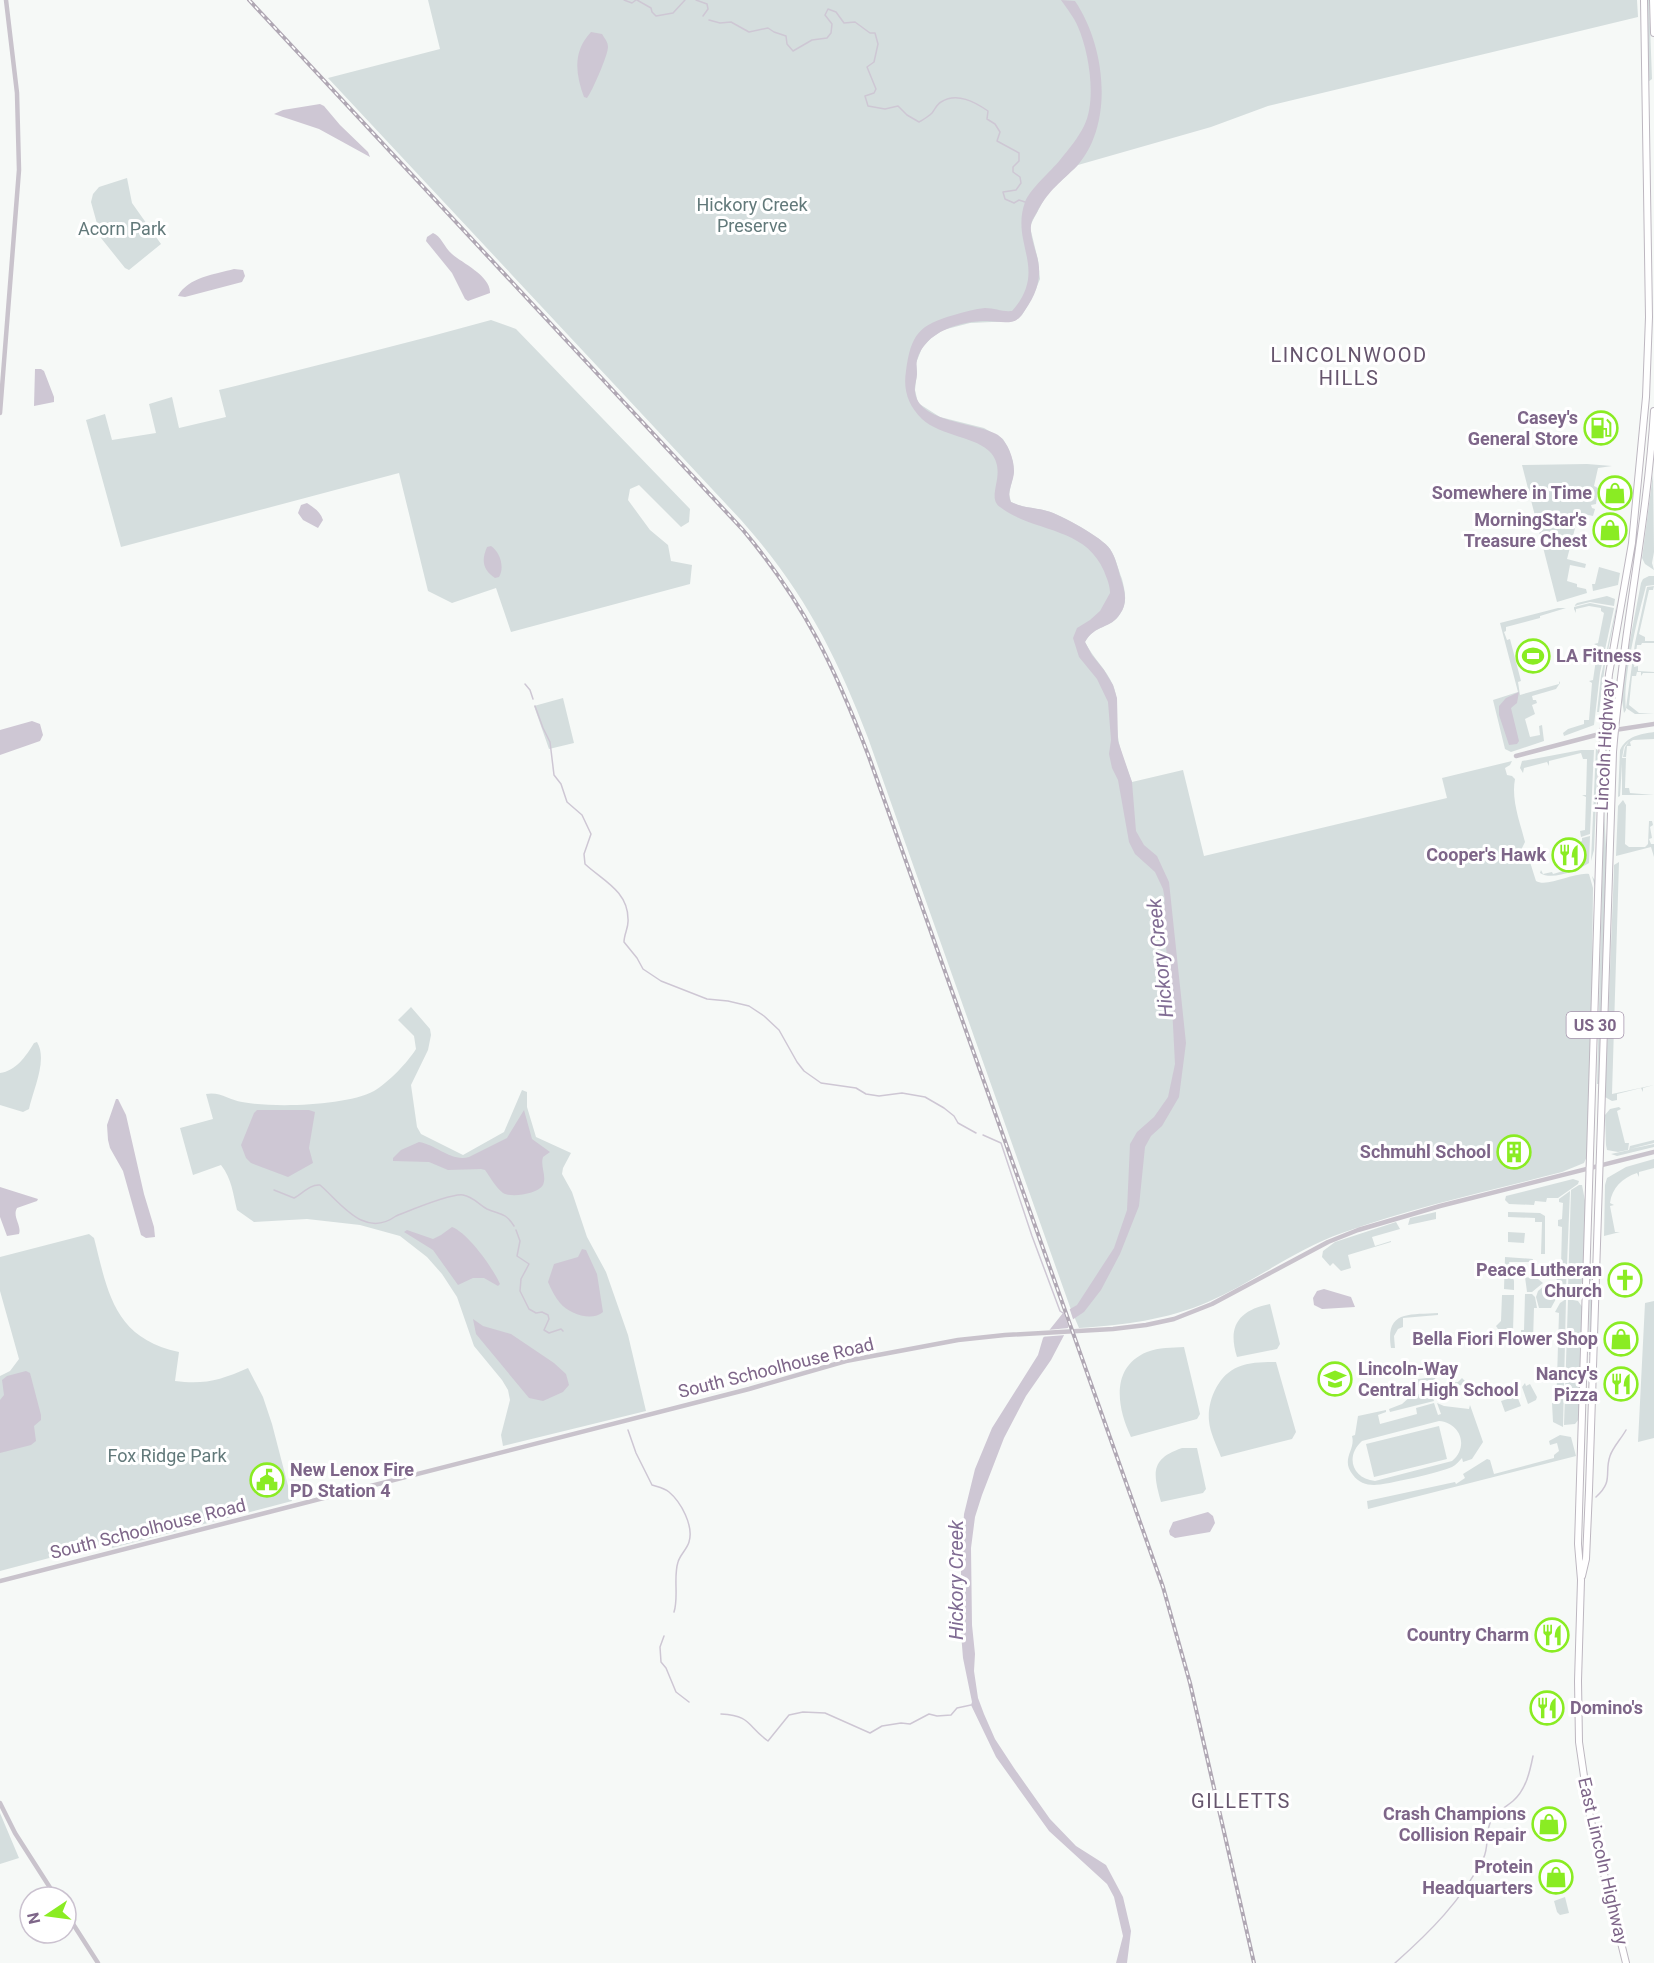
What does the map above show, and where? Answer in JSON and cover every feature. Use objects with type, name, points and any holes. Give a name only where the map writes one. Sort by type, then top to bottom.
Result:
[{"type":"main road","name":"Lincoln Highway","points":[[1590,1169],[1603,733],[1608,674],[1637,503],[1646,397],[1649,289],[1644,0]]},
{"type":"main road","points":[[1653,0],[1654,33]]},
{"type":"main road","name":"Lincoln Highway","points":[[1600,1166],[1615,730],[1621,672],[1650,476],[1654,411]]},
{"type":"main road","name":"East Lincoln Highway","points":[[1581,1580],[1586,1559],[1589,1499],[1600,1166]]},
{"type":"main road","name":"East Lincoln Highway","points":[[1590,1169],[1578,1559],[1581,1580],[1578,1713],[1583,1775],[1590,1817],[1626,1963]]},
{"type":"street","points":[[0,413],[19,170],[17,93],[6,0]]},
{"type":"street","points":[[1516,756],[1615,730],[1654,724]]},
{"type":"street","name":"South Schoolhouse Road","points":[[0,1581],[749,1389],[846,1361],[958,1340],[1130,1328],[1174,1319],[1212,1304],[1328,1242],[1358,1230],[1440,1206],[1654,1152]]},
{"type":"street","points":[[0,1803],[15,1833],[48,1885]]},
{"type":"street","points":[[78,1932],[98,1963]]},
{"type":"green space","name":"Hickory Creek Preserve","points":[[428,0],[1637,0],[1638,17],[1268,106],[1211,127],[1078,165],[1047,194],[1030,227],[1040,279],[1022,315],[1014,321],[970,323],[943,330],[922,348],[916,363],[915,390],[918,403],[940,417],[984,428],[1003,439],[1013,462],[1014,472],[1009,494],[1011,502],[1061,517],[1099,539],[1112,552],[1123,583],[1125,597],[1123,610],[1112,622],[1093,632],[1085,642],[1113,685],[1119,743],[1132,782],[1183,770],[1204,856],[1447,798],[1442,778],[1512,761],[1505,768],[1507,775],[1515,779],[1515,803],[1525,842],[1522,848],[1523,854],[1530,862],[1536,881],[1547,883],[1589,874],[1593,888],[1592,979],[1595,887],[1592,876],[1596,882],[1588,1154],[1584,1163],[1562,1172],[1424,1207],[1342,1233],[1307,1248],[1225,1294],[1192,1308],[1145,1321],[1079,1328],[868,738],[830,650],[800,597],[741,520],[328,78],[440,49]]},
{"type":"green space","points":[[1647,0],[1649,0],[1652,79],[1648,82]]},
{"type":"green space","name":"Acorn Park","points":[[127,178],[132,203],[161,244],[129,270],[101,238],[91,202],[93,194],[99,187]]},
{"type":"green space","points":[[491,320],[516,329],[690,509],[689,522],[681,527],[639,485],[630,489],[628,500],[650,530],[668,545],[671,561],[692,565],[690,584],[511,632],[496,588],[452,603],[428,591],[399,473],[121,547],[86,420],[105,414],[112,440],[156,433],[149,404],[172,397],[179,428],[226,417],[219,390]]},
{"type":"green space","points":[[1522,465],[1612,466],[1598,468],[1594,486],[1598,488],[1596,504],[1591,505],[1595,509],[1593,516],[1579,513],[1567,559],[1586,564],[1585,568],[1570,565],[1567,581],[1586,589],[1587,593],[1557,602]]},
{"type":"green space","points":[[1653,474],[1654,552],[1652,563],[1654,570],[1645,564],[1642,558]]},
{"type":"green space","points":[[1599,567],[1620,573],[1618,585],[1593,591],[1592,584],[1595,584]]},
{"type":"green space","points":[[1649,576],[1654,576],[1654,585],[1646,586],[1631,648],[1624,713],[1621,694],[1624,671],[1641,583]]},
{"type":"green space","points":[[1654,586],[1653,590],[1649,590],[1639,634],[1645,637],[1645,641],[1654,641],[1654,643],[1637,645],[1634,667],[1638,666],[1638,671],[1654,673],[1643,673],[1641,676],[1641,672],[1637,672],[1636,676],[1632,676],[1629,705],[1639,713],[1654,714],[1635,714],[1626,708],[1635,643],[1647,587]]},
{"type":"green space","points":[[1607,596],[1615,599],[1614,606],[1590,602],[1574,606],[1577,603]]},
{"type":"green space","points":[[1590,603],[1614,608],[1600,673],[1594,725],[1564,736],[1563,733],[1568,729],[1584,724],[1584,720],[1589,720],[1592,683],[1589,681],[1593,680],[1598,646],[1594,644],[1598,643],[1604,613],[1601,608],[1589,606],[1576,609],[1576,613],[1574,607]]},
{"type":"green space","points":[[1617,603],[1599,712],[1597,712],[1601,676]]},
{"type":"green space","points":[[1566,608],[1506,627],[1504,632],[1507,640],[1510,639],[1521,681],[1518,682],[1520,695],[1559,684],[1559,681],[1560,683],[1556,689],[1532,696],[1537,703],[1532,705],[1535,714],[1525,719],[1530,737],[1540,735],[1539,726],[1542,725],[1544,741],[1511,752],[1505,749],[1493,700],[1518,692],[1500,623]]},
{"type":"green space","points":[[563,698],[574,743],[549,749],[534,706]]},
{"type":"green space","points":[[1654,732],[1654,739],[1630,742],[1631,746],[1627,746],[1626,757],[1623,757],[1625,747],[1629,741],[1624,747],[1622,758],[1626,758],[1625,788],[1629,788],[1630,793],[1654,795],[1622,795],[1622,764],[1620,796],[1618,797],[1620,750],[1630,739]]},
{"type":"green space","points":[[1596,747],[1598,751],[1594,850],[1591,861]]},
{"type":"green space","points":[[1581,750],[1594,750],[1590,834],[1581,837],[1580,831],[1585,830],[1586,797],[1582,795],[1586,795],[1587,759],[1583,759],[1581,753],[1549,761],[1549,766],[1547,762],[1524,768],[1523,773],[1520,768],[1522,761]]},
{"type":"green space","points":[[1623,800],[1626,805],[1625,844],[1629,847],[1645,847],[1648,844],[1649,821],[1652,821],[1653,825],[1650,827],[1652,838],[1649,839],[1651,844],[1654,844],[1654,857],[1651,847],[1616,856],[1618,806]]},
{"type":"green space","points":[[1604,810],[1607,866],[1600,1084],[1597,1084]]},
{"type":"green space","points":[[1590,836],[1589,863],[1558,875],[1551,876],[1545,875],[1540,873],[1541,870],[1543,874],[1552,872],[1553,874],[1570,869],[1570,865],[1583,862],[1577,843],[1582,841],[1582,838]]},
{"type":"green space","points":[[1619,862],[1612,1094],[1654,1085],[1643,1088],[1643,1092],[1641,1088],[1617,1094],[1617,1100],[1612,1101],[1605,1097],[1614,865]]},
{"type":"green space","points":[[411,1007],[430,1029],[431,1035],[428,1050],[411,1085],[417,1127],[421,1134],[463,1155],[504,1132],[522,1090],[527,1092],[527,1107],[536,1137],[571,1153],[562,1174],[572,1192],[587,1237],[606,1272],[628,1335],[646,1411],[503,1446],[501,1435],[510,1400],[508,1390],[474,1346],[457,1297],[427,1257],[400,1236],[360,1225],[307,1219],[254,1222],[237,1210],[230,1181],[221,1165],[193,1175],[180,1128],[213,1119],[206,1094],[255,1104],[290,1105],[346,1100],[374,1091],[397,1072],[416,1049],[414,1036],[398,1020]]},
{"type":"green space","points":[[37,1042],[41,1057],[39,1075],[29,1109],[23,1112],[0,1105],[0,1073],[16,1066]]},
{"type":"green space","points":[[1619,1107],[1621,1109],[1617,1111],[1625,1143],[1629,1143],[1628,1150],[1618,1152],[1607,1150],[1605,1115],[1610,1109]]},
{"type":"green space","points":[[1654,1140],[1654,1143],[1630,1149],[1654,1144],[1654,1147],[1617,1156],[1611,1154],[1629,1150],[1630,1146]]},
{"type":"green space","points":[[1654,1159],[1654,1168],[1639,1172],[1639,1177],[1637,1173],[1632,1175],[1615,1188],[1610,1203],[1614,1205],[1610,1206],[1615,1232],[1620,1232],[1604,1236],[1607,1178],[1626,1167]]},
{"type":"green space","points":[[1573,1179],[1579,1181],[1578,1184],[1558,1198],[1547,1198],[1546,1202],[1535,1201],[1534,1205],[1509,1204],[1505,1200],[1506,1196]]},
{"type":"green space","points":[[1582,1185],[1586,1206],[1584,1279],[1579,1288],[1568,1289],[1571,1190]]},
{"type":"green space","points":[[1570,1191],[1566,1289],[1559,1286],[1549,1268],[1561,1266],[1562,1227],[1558,1226],[1558,1220],[1562,1219],[1563,1203],[1559,1202],[1559,1199]]},
{"type":"green space","points":[[1436,1212],[1436,1219],[1408,1225],[1410,1218]]},
{"type":"green space","points":[[1508,1212],[1540,1213],[1545,1216],[1545,1254],[1541,1254],[1542,1222],[1535,1222],[1535,1218],[1508,1217]]},
{"type":"green space","points":[[1396,1222],[1400,1229],[1372,1237],[1375,1246],[1391,1242],[1348,1255],[1351,1268],[1341,1271],[1333,1263],[1330,1266],[1322,1257],[1323,1251],[1335,1242]]},
{"type":"green space","points":[[1508,1232],[1525,1233],[1524,1243],[1508,1242]]},
{"type":"green space","name":"Fox Ridge Park","points":[[89,1234],[94,1238],[110,1295],[127,1324],[140,1336],[157,1345],[179,1352],[175,1381],[212,1380],[248,1368],[263,1397],[272,1424],[292,1501],[112,1548],[110,1542],[0,1571],[0,1376],[10,1371],[19,1359],[0,1291],[0,1257]]},
{"type":"green space","points":[[1505,1257],[1533,1259],[1532,1262],[1509,1262],[1514,1290],[1504,1289]]},
{"type":"green space","points":[[1590,1266],[1593,1298],[1591,1355],[1589,1355]]},
{"type":"green space","points":[[1525,1277],[1538,1279],[1543,1283],[1532,1292],[1527,1292]]},
{"type":"green space","points":[[1545,1285],[1550,1290],[1556,1290],[1557,1297],[1551,1308],[1539,1308],[1536,1297],[1538,1291]]},
{"type":"green space","points":[[1525,1294],[1532,1294],[1535,1297],[1537,1308],[1534,1308],[1533,1341],[1521,1342],[1521,1330],[1524,1330]]},
{"type":"green space","points":[[1502,1295],[1514,1295],[1513,1332],[1502,1335],[1496,1326],[1501,1321]]},
{"type":"green space","points":[[1566,1299],[1563,1427],[1553,1422],[1552,1403],[1556,1402],[1557,1380],[1553,1379],[1557,1378],[1559,1313],[1555,1312],[1560,1303]]},
{"type":"green space","points":[[1568,1299],[1578,1301],[1583,1308],[1579,1419],[1575,1424],[1564,1425]]},
{"type":"green space","points":[[1654,1301],[1654,1438],[1638,1442],[1645,1303]]},
{"type":"green space","points":[[1270,1304],[1280,1344],[1277,1349],[1237,1357],[1234,1336],[1238,1321],[1250,1310]]},
{"type":"green space","points":[[1438,1313],[1438,1315],[1403,1318],[1403,1327],[1398,1329],[1394,1336],[1395,1348],[1391,1348],[1392,1327],[1401,1317]]},
{"type":"green space","points":[[1184,1347],[1200,1414],[1197,1419],[1131,1437],[1122,1414],[1120,1401],[1122,1378],[1127,1368],[1135,1359],[1147,1352],[1161,1348]]},
{"type":"green space","points":[[1276,1362],[1296,1432],[1292,1439],[1221,1457],[1209,1421],[1210,1405],[1215,1390],[1225,1376],[1238,1367],[1252,1363]]},
{"type":"green space","points":[[1435,1377],[1436,1384],[1458,1382],[1462,1378],[1467,1383],[1419,1388],[1418,1379]]},
{"type":"green space","points":[[1525,1383],[1526,1386],[1530,1384],[1537,1397],[1528,1404],[1522,1387]]},
{"type":"green space","points":[[1431,1393],[1434,1401],[1390,1412],[1389,1409],[1402,1404],[1412,1395]]},
{"type":"green space","points":[[1517,1396],[1521,1406],[1505,1412],[1501,1401]]},
{"type":"green space","points":[[1434,1403],[1438,1415],[1441,1414],[1437,1403],[1469,1409],[1470,1405],[1483,1442],[1472,1459],[1463,1462],[1462,1458],[1446,1469],[1390,1483],[1371,1485],[1357,1480],[1349,1469],[1348,1459],[1358,1416],[1386,1410],[1378,1415],[1380,1424],[1417,1414],[1416,1408]],"holes":[[[1439,1421],[1447,1423],[1457,1431],[1461,1443],[1452,1461],[1375,1481],[1361,1476],[1356,1471],[1354,1453],[1362,1441]]]},
{"type":"green space","points":[[1439,1426],[1447,1459],[1374,1477],[1366,1444]]},
{"type":"green space","points":[[1560,1435],[1571,1437],[1576,1456],[1368,1509],[1367,1501],[1455,1482],[1456,1484],[1465,1478],[1463,1474],[1487,1459],[1490,1460],[1494,1474],[1554,1458],[1559,1451],[1557,1443],[1550,1445],[1549,1441]]},
{"type":"green space","points":[[1182,1448],[1197,1448],[1206,1489],[1203,1493],[1161,1502],[1156,1483],[1156,1468],[1164,1457]]},
{"type":"green space","points":[[0,1813],[19,1858],[0,1864]]},
{"type":"green space","points":[[1565,1897],[1569,1913],[1560,1915],[1554,1901]]},
{"type":"shaded area","points":[[1061,0],[1075,1],[1093,39],[1102,84],[1097,128],[1089,148],[1077,166],[1047,197],[1032,222],[1031,232],[1039,278],[1026,309],[1014,321],[977,321],[956,326],[936,335],[921,350],[917,360],[915,389],[918,402],[926,410],[937,416],[988,431],[1002,438],[1010,451],[1014,466],[1009,494],[1011,502],[1061,517],[1099,539],[1112,552],[1124,588],[1123,610],[1112,622],[1093,632],[1085,642],[1113,685],[1117,698],[1118,741],[1132,782],[1136,831],[1144,845],[1157,856],[1169,882],[1186,1043],[1179,1097],[1162,1126],[1151,1136],[1145,1147],[1139,1206],[1120,1254],[1101,1290],[1084,1312],[1072,1320],[1051,1360],[1026,1396],[1004,1438],[975,1517],[971,1548],[974,1671],[978,1698],[984,1714],[995,1739],[1050,1819],[1076,1846],[1106,1865],[1123,1897],[1131,1931],[1127,1963],[1116,1963],[1123,1936],[1114,1897],[1107,1884],[1049,1831],[996,1757],[971,1705],[961,1633],[961,1567],[964,1514],[975,1469],[992,1428],[1038,1355],[1043,1338],[1063,1313],[1077,1305],[1114,1248],[1127,1210],[1130,1144],[1137,1132],[1154,1117],[1168,1097],[1175,1064],[1171,987],[1162,916],[1165,900],[1163,889],[1155,872],[1135,854],[1129,842],[1118,780],[1109,754],[1111,740],[1108,702],[1097,679],[1079,657],[1073,638],[1077,628],[1100,611],[1110,593],[1104,571],[1095,556],[1072,538],[1028,522],[1000,507],[995,497],[996,461],[991,453],[977,443],[939,429],[922,419],[910,403],[905,385],[911,348],[914,340],[925,327],[942,319],[977,309],[1012,311],[1023,296],[1028,282],[1027,257],[1022,231],[1025,202],[1079,135],[1088,115],[1090,103],[1090,76],[1082,37]]},
{"type":"shaded area","points":[[591,32],[602,34],[608,47],[587,98],[584,97],[581,88],[577,63],[581,47]]},
{"type":"shaded area","points":[[320,104],[368,152],[370,157],[319,129],[274,114],[283,110]]},
{"type":"shaded area","points":[[433,233],[452,254],[486,281],[490,293],[468,301],[465,299],[452,273],[426,241],[427,237]]},
{"type":"shaded area","points":[[234,269],[243,270],[245,276],[242,282],[185,297],[178,296],[188,284],[195,280]]},
{"type":"shaded area","points":[[35,369],[44,371],[54,402],[34,406]]},
{"type":"shaded area","points":[[307,503],[322,517],[323,520],[318,528],[303,520],[298,513],[301,505]]},
{"type":"shaded area","points":[[491,546],[501,560],[501,573],[495,578],[488,572],[484,561],[487,547]]},
{"type":"shaded area","points":[[1519,692],[1517,703],[1511,708],[1519,741],[1517,744],[1509,745],[1499,715],[1499,706],[1506,698]]},
{"type":"shaded area","points":[[32,721],[40,724],[43,735],[40,741],[0,755],[0,730]]},
{"type":"shaded area","points":[[116,1099],[126,1115],[155,1237],[146,1238],[141,1235],[123,1171],[110,1148],[107,1125]]},
{"type":"shaded area","points":[[257,1110],[315,1112],[309,1148],[313,1163],[288,1177],[251,1163],[246,1158],[241,1145]]},
{"type":"shaded area","points":[[524,1110],[532,1139],[550,1152],[543,1157],[544,1182],[536,1191],[518,1195],[503,1193],[485,1170],[481,1169],[448,1170],[429,1162],[393,1161],[401,1150],[419,1142],[456,1157],[469,1157],[507,1138]]},
{"type":"shaded area","points":[[0,1187],[38,1199],[17,1208],[19,1234],[7,1236],[0,1217]]},
{"type":"shaded area","points":[[452,1227],[465,1236],[479,1252],[497,1277],[500,1284],[498,1286],[484,1278],[473,1278],[458,1285],[433,1250],[404,1232],[407,1230],[433,1239]]},
{"type":"shaded area","points":[[582,1249],[586,1250],[597,1274],[603,1312],[598,1315],[581,1315],[564,1307],[556,1298],[548,1282],[554,1264],[578,1257]]},
{"type":"shaded area","points":[[1324,1289],[1351,1297],[1355,1307],[1322,1309],[1314,1305],[1313,1298],[1317,1291]]},
{"type":"shaded area","points":[[473,1319],[483,1326],[511,1334],[554,1363],[566,1374],[569,1385],[563,1392],[543,1401],[529,1398],[476,1334]]},
{"type":"shaded area","points":[[26,1371],[30,1373],[41,1415],[41,1420],[34,1426],[36,1441],[31,1445],[0,1453],[0,1400],[4,1395],[2,1380],[7,1376]]},
{"type":"shaded area","points":[[1208,1512],[1213,1516],[1215,1523],[1210,1532],[1175,1538],[1170,1535],[1169,1531],[1173,1522]]},
{"type":"pier","points":[[1069,1307],[1074,1322],[1066,1335],[1040,1337],[1047,1330],[1069,1328],[1063,1310]]},
{"type":"waterway","points":[[624,0],[632,3],[636,0]]},
{"type":"waterway","points":[[637,0],[651,8],[656,16],[673,13],[685,0]]},
{"type":"waterway","points":[[696,0],[707,4],[708,9],[703,16]]},
{"type":"waterway","points":[[709,20],[720,23],[731,22],[749,32],[768,28],[786,36],[787,44],[793,51],[812,40],[827,38],[831,33],[832,24],[825,15],[828,9],[836,12],[844,23],[855,22],[870,33],[875,33],[878,44],[874,62],[867,67],[876,89],[874,93],[865,96],[868,106],[885,109],[898,106],[919,122],[940,103],[953,98],[966,99],[988,111],[987,119],[995,124],[1000,132],[997,141],[1019,153],[1019,161],[1013,167],[1013,172],[1020,177],[1021,183],[1016,190],[1003,192],[1005,199],[1014,203],[1019,200],[1025,202]]},
{"type":"waterway","points":[[525,684],[533,699]]},
{"type":"waterway","points":[[535,706],[550,742],[554,775],[561,784],[567,802],[582,815],[591,834],[584,854],[585,864],[613,887],[624,901],[628,922],[624,942],[643,969],[661,981],[707,999],[749,1006],[779,1030],[804,1071],[821,1083],[856,1088],[866,1094],[879,1096],[902,1093],[925,1097],[944,1108],[954,1116],[958,1123],[976,1133]]},
{"type":"waterway","points":[[983,1135],[1001,1143],[1032,1236],[1060,1311],[1063,1313]]},
{"type":"waterway","points":[[274,1190],[294,1198],[309,1188],[320,1185],[354,1216],[374,1223],[384,1222],[440,1199],[463,1195],[505,1216],[514,1226]]},
{"type":"waterway","points":[[516,1230],[520,1241],[517,1256],[529,1264],[521,1279],[520,1291],[529,1309],[548,1315],[549,1319],[544,1330],[549,1333],[561,1329],[563,1331]]},
{"type":"waterway","points":[[628,1430],[636,1453],[652,1485],[674,1496],[682,1508],[690,1529],[689,1542],[679,1559],[677,1568],[674,1612]]},
{"type":"waterway","points":[[1596,1497],[1607,1481],[1611,1453],[1626,1430]]},
{"type":"waterway","points":[[664,1636],[660,1647],[661,1662],[676,1692],[689,1702]]},
{"type":"waterway","points":[[721,1714],[744,1719],[768,1741],[789,1715],[803,1712],[825,1713],[870,1733],[882,1726],[910,1724],[929,1714],[951,1715],[957,1708],[971,1705]]},
{"type":"waterway","points":[[1395,1963],[1432,1928],[1465,1889],[1485,1854],[1488,1829],[1492,1819],[1521,1791],[1529,1774],[1533,1756]]},
{"type":"railway","points":[[249,0],[743,530],[784,584],[831,666],[869,757],[1163,1587],[1190,1683],[1254,1963]]},
{"type":"place","name":"Casey's General Store","points":[[1601,428]]},
{"type":"place","name":"Somewhere in Time","points":[[1615,493]]},
{"type":"place","name":"MorningStar's Treasure Chest","points":[[1610,530]]},
{"type":"place","name":"LA Fitness","points":[[1533,656]]},
{"type":"place","name":"Cooper's Hawk","points":[[1569,855]]},
{"type":"place","name":"Schmuhl School","points":[[1514,1152]]},
{"type":"place","name":"Peace Lutheran Church","points":[[1625,1280]]},
{"type":"place","name":"Bella Fiori Flower Shop","points":[[1621,1339]]},
{"type":"place","name":"Lincoln-Way Central High School","points":[[1335,1379]]},
{"type":"place","name":"Nancy's Pizza","points":[[1621,1384]]},
{"type":"place","name":"New Lenox Fire PD Station 4","points":[[267,1480]]},
{"type":"place","name":"Country Charm","points":[[1552,1635]]},
{"type":"place","name":"Domino's","points":[[1547,1708]]},
{"type":"place","name":"Crash Champions Collision Repair","points":[[1549,1824]]},
{"type":"place","name":"Protein Headquarters","points":[[1556,1877]]},
{"type":"district","name":"LINCOLNWOOD HILLS","points":[[1349,366]]},
{"type":"district","name":"GILLETTS","points":[[1241,1801]]},
{"type":"water label","name":"Hickory Creek","points":[[1160,958]]},
{"type":"water label","name":"Hickory Creek","points":[[956,1580]]}]
